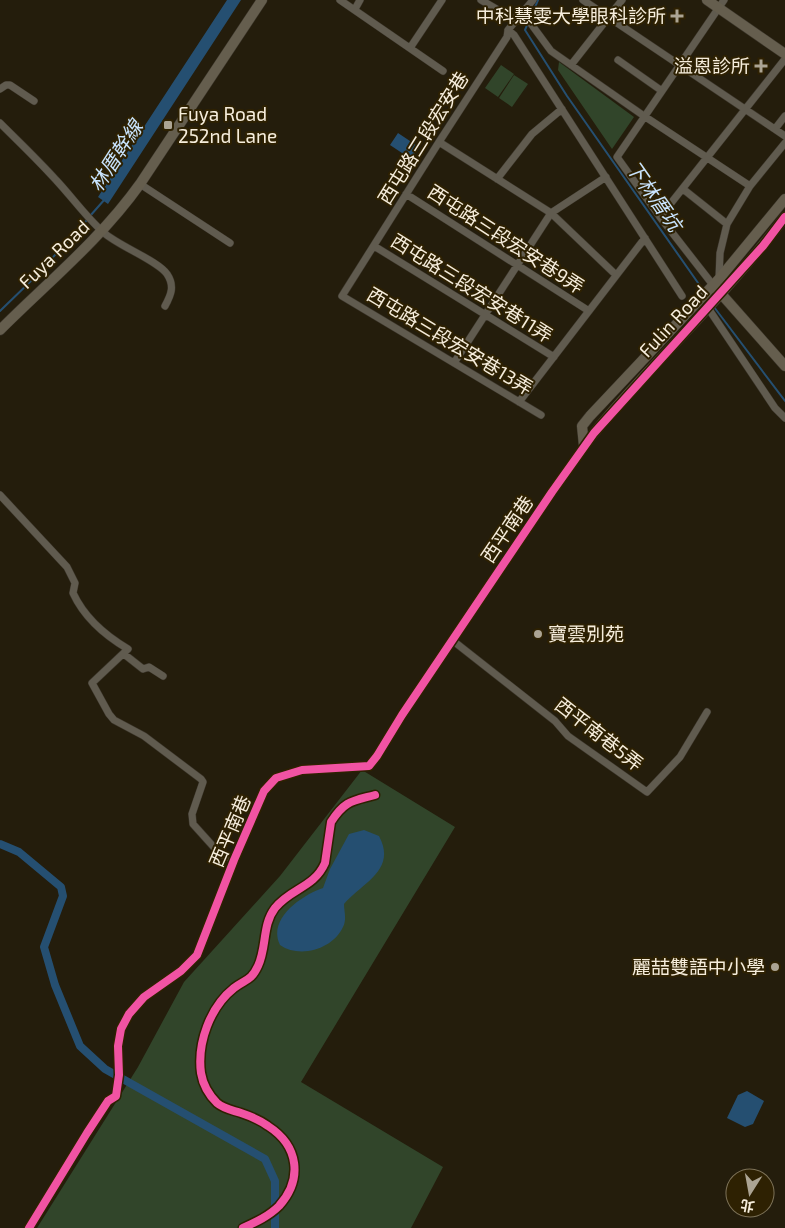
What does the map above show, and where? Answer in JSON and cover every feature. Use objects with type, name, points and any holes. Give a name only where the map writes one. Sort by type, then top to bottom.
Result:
[{"type":"street","name":"Fuya Road","points":[[0,330],[102,232],[122,210],[262,0]]},
{"type":"street","points":[[340,0],[443,71]]},
{"type":"street","points":[[354,9],[360,0]]},
{"type":"street","points":[[410,48],[442,0]]},
{"type":"street","points":[[481,0],[517,21]]},
{"type":"street","name":"西屯路三段宏安巷","points":[[342,296],[507,37],[508,30],[533,0]]},
{"type":"street","points":[[583,0],[785,136]]},
{"type":"street","points":[[571,65],[622,0]]},
{"type":"street","points":[[707,0],[721,4],[785,54]]},
{"type":"street","points":[[721,4],[617,156],[710,288],[713,302],[775,408],[785,418]]},
{"type":"street","points":[[524,13],[550,51],[707,159],[750,186]]},
{"type":"street","points":[[508,30],[514,35],[682,296]]},
{"type":"street","points":[[660,217],[785,59]]},
{"type":"street","points":[[618,60],[662,91]]},
{"type":"street","points":[[0,89],[10,85],[34,101]]},
{"type":"street","points":[[497,179],[532,134],[562,109]]},
{"type":"street","points":[[775,129],[785,116]]},
{"type":"street","points":[[0,123],[48,171],[102,232],[166,274],[172,286],[172,293],[165,306]]},
{"type":"street","points":[[439,142],[550,213],[616,275]]},
{"type":"street","points":[[710,288],[727,224],[750,186],[785,143]]},
{"type":"street","points":[[454,363],[550,213],[606,177]]},
{"type":"street","points":[[140,184],[230,243]]},
{"type":"street","points":[[683,189],[727,224]]},
{"type":"street","name":"西屯路三段宏安巷9弄","points":[[406,194],[589,311]]},
{"type":"street","name":"Fulin Road","points":[[584,446],[582,426],[590,416],[710,288],[783,205]]},
{"type":"street","name":"Fulin Road","points":[[584,446],[600,425],[763,246],[785,217]]},
{"type":"street","points":[[519,402],[645,238]]},
{"type":"street","name":"西屯路三段宏安巷11弄","points":[[374,246],[554,357]]},
{"type":"street","name":"西屯路三段宏安巷13弄","points":[[342,296],[541,415]]},
{"type":"street","points":[[713,302],[785,366]]},
{"type":"street","name":"西平南巷","points":[[29,1228],[108,1101],[116,1096],[119,1075],[118,1046],[121,1029],[129,1014],[144,997],[181,971],[197,955],[234,860],[264,791],[276,778],[302,770],[369,766],[584,446]]},
{"type":"street","points":[[0,495],[67,566],[75,583],[73,593],[79,605],[108,635],[128,649],[92,683],[109,714],[114,720],[144,736],[201,779],[203,782],[202,788],[192,814],[194,824],[220,854],[234,860]]},
{"type":"street","name":"西平南巷5弄","points":[[452,640],[555,721],[568,736],[646,792],[680,757],[707,712]]},
{"type":"street","points":[[124,654],[143,669],[149,667],[163,676]]},
{"type":"green space","points":[[559,62],[634,117],[612,149],[558,70]]},
{"type":"green space","points":[[501,65],[514,74],[498,97],[485,88]]},
{"type":"green space","points":[[514,75],[528,84],[512,107],[499,98]]},
{"type":"green space","points":[[362,770],[455,827],[301,1082],[443,1167],[411,1228],[37,1228],[138,1067],[184,982],[280,876]]},
{"type":"water","points":[[227,0],[241,0],[108,204],[98,197]]},
{"type":"water","points":[[398,133],[419,147],[411,159],[390,145]]},
{"type":"water","points":[[364,830],[379,836],[384,858],[381,867],[375,874],[344,904],[345,921],[338,935],[332,941],[315,950],[297,951],[280,945],[277,935],[282,917],[297,902],[323,888],[330,869],[349,834]]},
{"type":"water","points":[[747,1091],[764,1101],[753,1124],[745,1127],[727,1118],[738,1095]]},
{"type":"waterway","name":"下林厝坑","points":[[530,19],[538,0]]},
{"type":"waterway","name":"下林厝坑","points":[[528,23],[525,30],[567,96],[703,290]]},
{"type":"waterway","name":"林厝幹線","points":[[90,216],[105,199]]},
{"type":"waterway","name":"林厝幹線","points":[[0,311],[33,279],[87,220]]},
{"type":"waterway","name":"下林厝坑","points":[[714,307],[785,401]]},
{"type":"waterway","points":[[0,844],[19,852],[61,887],[63,896],[44,947],[55,985],[80,1046],[105,1069],[265,1159],[275,1181],[275,1228]]},
{"type":"cycle path","points":[[29,1228],[108,1101],[116,1096],[119,1075],[118,1046],[121,1029],[129,1014],[144,997],[181,971],[197,955],[234,860],[264,791],[276,778],[302,770],[369,766],[552,492],[594,433],[763,246],[785,217]]},
{"type":"cycle path","points":[[243,1228],[267,1216],[287,1196],[292,1185],[294,1163],[286,1143],[278,1134],[248,1115],[222,1107],[211,1096],[201,1073],[200,1062],[203,1038],[218,1005],[234,988],[250,977],[255,971],[261,959],[268,922],[275,908],[281,901],[315,878],[325,863],[331,822],[345,805],[375,795]]},
{"type":"place","name":"中科慧雯大學眼科診所","points":[[677,16]]},
{"type":"place","name":"溢恩診所","points":[[761,66]]},
{"type":"place","name":"Fuya Road 252nd Lane","points":[[168,125]]},
{"type":"place","name":"寶雲別苑","points":[[538,634]]},
{"type":"place","name":"麗喆雙語中小學","points":[[775,967]]}]
